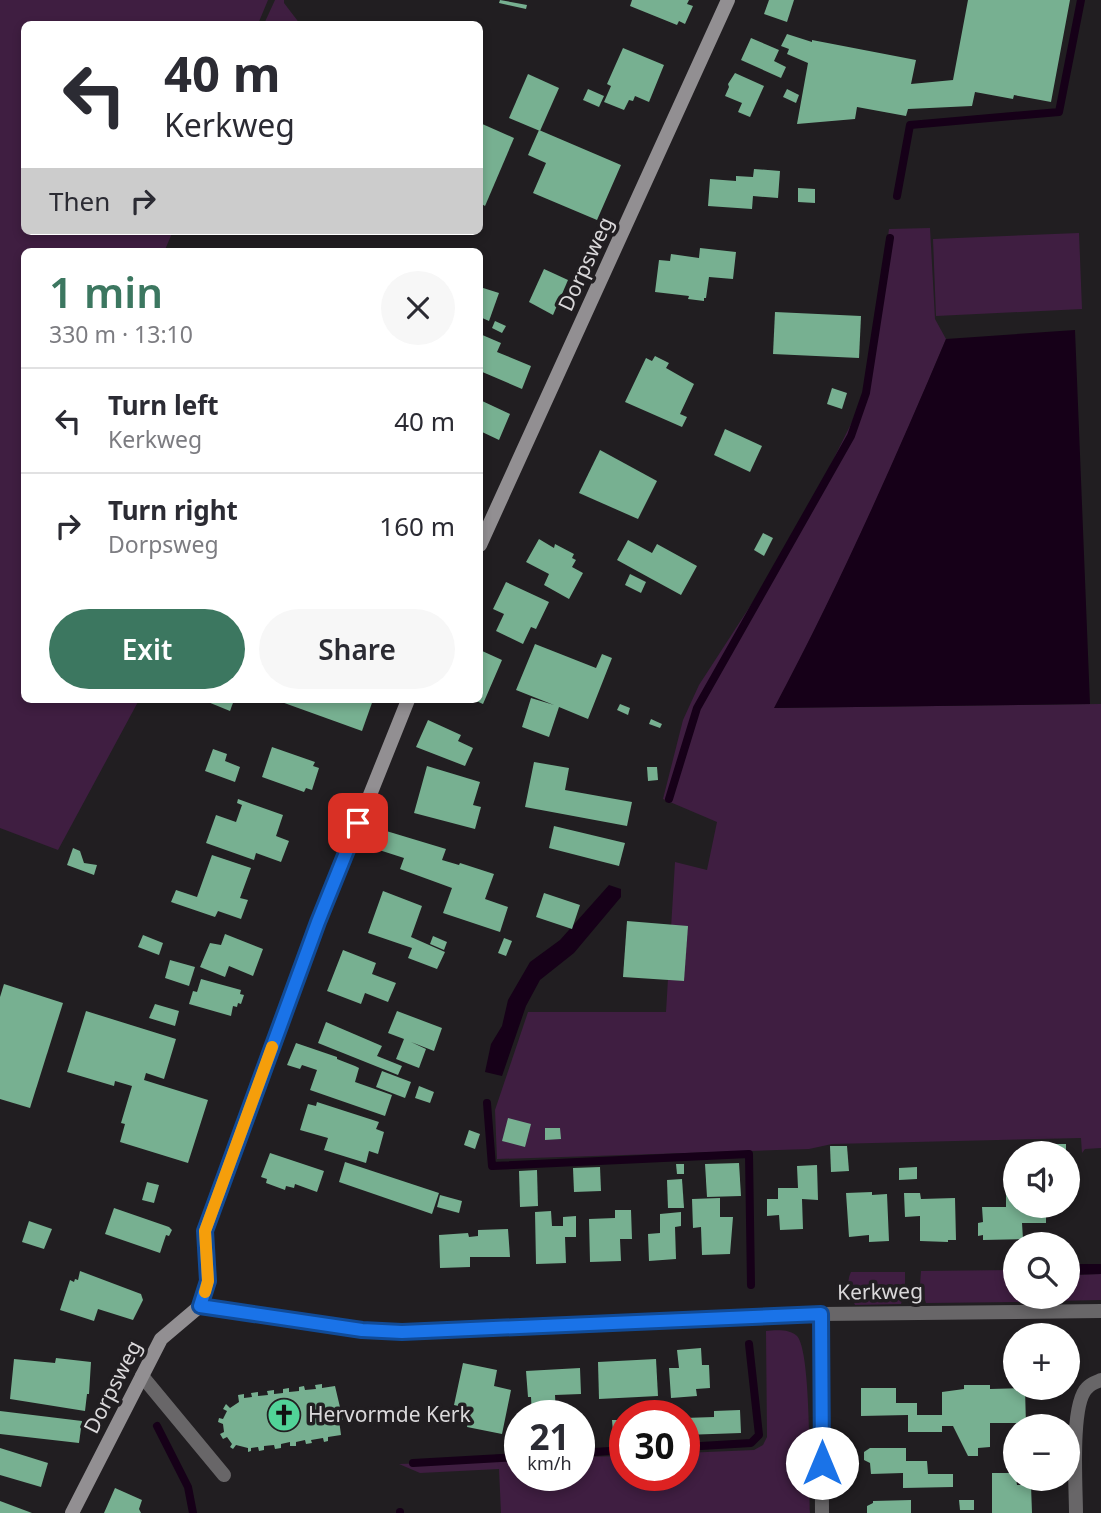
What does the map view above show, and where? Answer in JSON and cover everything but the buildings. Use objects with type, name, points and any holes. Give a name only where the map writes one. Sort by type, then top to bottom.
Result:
[{"type":"street","name":"Dorpsweg","points":[[483,538],[728,0]]},
{"type":"street","points":[[200,1306],[208,1281],[205,1231],[214,1204],[318,922],[407,703]]},
{"type":"street","name":"Dorpsweg","points":[[72,1513],[161,1339],[200,1306]]},
{"type":"street","name":"Kerkweg","points":[[200,1306],[362,1330],[402,1332],[821,1314],[1101,1311]]},
{"type":"street","points":[[821,1314],[822,1513]]},
{"type":"street","points":[[142,1376],[224,1475]]},
{"type":"street","points":[[1076,1513],[1076,1418],[1079,1401],[1086,1388],[1101,1380]]},
{"type":"shaded area","points":[[0,0],[268,0],[259,21],[21,21],[21,235],[171,235],[166,248],[21,248],[21,703],[137,703],[58,850],[0,828]]},
{"type":"shaded area","points":[[275,0],[284,0],[298,21],[265,21]]},
{"type":"shaded area","points":[[930,228],[935,319],[946,339],[865,525],[775,708],[1101,704],[1101,1148],[1085,1149],[1082,1153],[1081,1138],[832,1144],[809,1149],[497,1159],[495,1110],[528,1012],[666,1012],[675,862],[707,870],[717,822],[663,799],[683,720],[699,685],[793,540],[852,422],[872,361],[889,229]]},
{"type":"shaded area","points":[[1079,233],[1082,309],[936,316],[933,239]]},
{"type":"shaded area","points":[[1075,330],[1090,704],[774,708],[864,525],[946,339]]},
{"type":"shaded area","points":[[609,885],[621,889],[621,897],[574,953],[540,980],[526,1006],[502,1076],[485,1072],[491,1044],[502,1026],[508,1000],[530,962],[560,940]]},
{"type":"shaded area","points":[[1080,1264],[1101,1264],[1101,1274],[1080,1275]]},
{"type":"shaded area","points":[[1003,1270],[1003,1302],[926,1303],[920,1286],[921,1271]]},
{"type":"shaded area","points":[[851,1272],[905,1272],[905,1290],[901,1304],[855,1305],[849,1285]]},
{"type":"shaded area","points":[[1101,1274],[1101,1300],[1080,1300],[1080,1275]]},
{"type":"shaded area","points":[[766,1331],[791,1332],[797,1336],[802,1347],[805,1366],[810,1513],[501,1513],[499,1469],[420,1473],[399,1464],[504,1461],[504,1491],[595,1491],[595,1457],[609,1456],[609,1491],[700,1491],[700,1452],[754,1450],[763,1445],[767,1437]]},
{"type":"waterway","points":[[897,196],[910,125],[1059,112],[1081,0]]},
{"type":"waterway","points":[[669,799],[697,708],[851,436],[866,393],[890,238]]},
{"type":"waterway","points":[[487,1103],[492,1166],[749,1154],[751,1285]]},
{"type":"waterway","points":[[700,1446],[751,1443],[759,1435],[749,1344]]},
{"type":"waterway","points":[[157,1426],[188,1487],[193,1513]]},
{"type":"waterway","points":[[595,1452],[609,1451]]},
{"type":"waterway","points":[[413,1463],[504,1458]]},
{"type":"slow traffic","points":[[205,1292],[208,1281],[205,1231],[272,1047]]},
{"type":"place","name":"Hervormde Kerk","points":[[284,1415]]},
{"type":"route","points":[[358,823],[318,922],[205,1231],[208,1281],[200,1306],[362,1330],[402,1332],[821,1314],[822,1463]]}]
